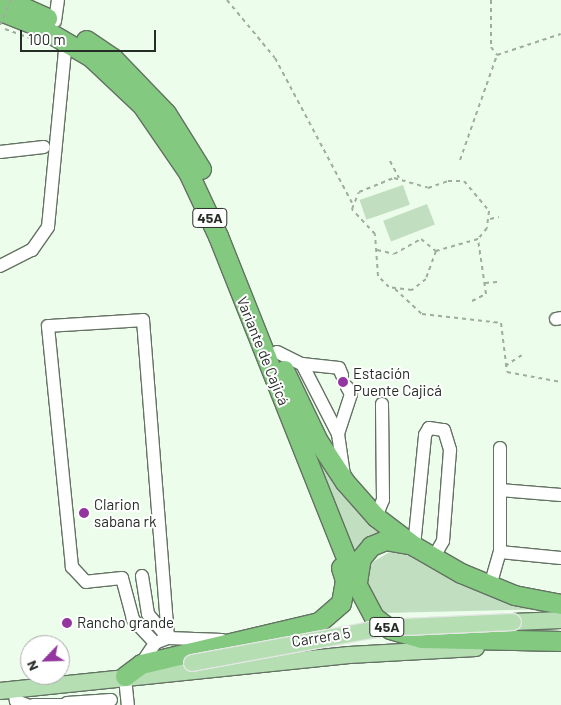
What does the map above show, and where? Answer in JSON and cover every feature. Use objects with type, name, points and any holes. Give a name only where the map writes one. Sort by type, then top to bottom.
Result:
[{"type":"highway","name":"Variante de Cajicá","points":[[7,0],[55,21],[112,58],[166,113],[185,141],[221,213],[304,415],[345,482],[376,517],[433,558],[490,586],[561,604]]},
{"type":"highway","name":"Variante de Cajicá","points":[[0,11],[66,41],[91,57],[142,106],[188,172],[358,587],[374,617],[404,635],[527,642]]},
{"type":"highway","points":[[122,678],[141,664],[319,622],[341,603],[345,580],[327,530],[323,501]]},
{"type":"highway","points":[[358,587],[356,572],[371,546],[400,540],[414,546]]},
{"type":"highway","name":"45A","points":[[527,642],[561,641]]},
{"type":"main road","name":"Carrera 5","points":[[122,678],[365,630],[561,620]]},
{"type":"main road","name":"Carrera 5","points":[[7,690],[349,655],[504,647],[527,642]]},
{"type":"street","points":[[55,21],[58,0]]},
{"type":"street","points":[[0,266],[37,253],[52,213],[66,41]]},
{"type":"street","points":[[0,152],[44,147]]},
{"type":"street","points":[[155,644],[133,619],[122,578],[86,582],[72,567],[48,326],[144,320],[166,635]]},
{"type":"street","points":[[277,352],[302,364],[338,368],[350,394],[338,434]]},
{"type":"street","points":[[302,364],[338,434],[345,482]]},
{"type":"street","points":[[376,517],[383,500],[382,404]]},
{"type":"street","points":[[414,546],[425,435],[430,428],[444,430],[450,450],[443,532],[433,558]]},
{"type":"street","points":[[490,586],[500,552],[500,448]]},
{"type":"street","points":[[500,490],[561,495]]},
{"type":"street","points":[[500,552],[561,558]]},
{"type":"street","points":[[142,576],[148,614],[166,635],[239,642]]},
{"type":"street","points":[[141,664],[155,644],[166,635]]},
{"type":"street","points":[[122,678],[128,705]]},
{"type":"street","points":[[7,690],[16,701],[27,705]]},
{"type":"street","points":[[33,705],[111,700]]},
{"type":"path","points":[[0,25],[11,0]]},
{"type":"path","points":[[227,0],[275,58],[352,203],[355,216],[374,234],[378,276],[395,289],[408,305],[422,314],[502,323],[506,333],[505,366],[512,375],[561,382]]},
{"type":"path","points":[[491,0],[491,46],[497,55]]},
{"type":"path","points":[[497,55],[561,34]]},
{"type":"path","points":[[460,160],[497,55]]},
{"type":"path","points":[[390,161],[399,178]]},
{"type":"path","points":[[352,203],[359,192],[399,178],[428,188],[448,181],[464,181],[486,204],[490,219],[478,239],[485,282],[485,297],[472,301]]},
{"type":"path","points":[[490,219],[499,217]]},
{"type":"path","points":[[377,250],[394,254],[421,239],[436,251]]},
{"type":"path","points":[[436,251],[478,239]]},
{"type":"path","points":[[395,289],[416,288],[428,275],[436,251]]},
{"type":"path","points":[[485,282],[496,282]]},
{"type":"path","points":[[505,366],[522,355]]},
{"type":"green space","points":[[403,185],[410,205],[366,220],[360,200]]},
{"type":"green space","points":[[427,204],[435,225],[391,241],[383,221]]},
{"type":"green space","points":[[305,433],[345,496],[380,534],[355,554]]},
{"type":"green space","points":[[393,550],[404,550],[422,562],[551,609],[383,613],[369,591],[367,577],[371,563]]},
{"type":"place","name":"Estación Puente Cajicá","points":[[343,382]]},
{"type":"place","name":"Clarion sabana rk","points":[[84,513]]},
{"type":"place","name":"Rancho grande","points":[[67,623]]}]
